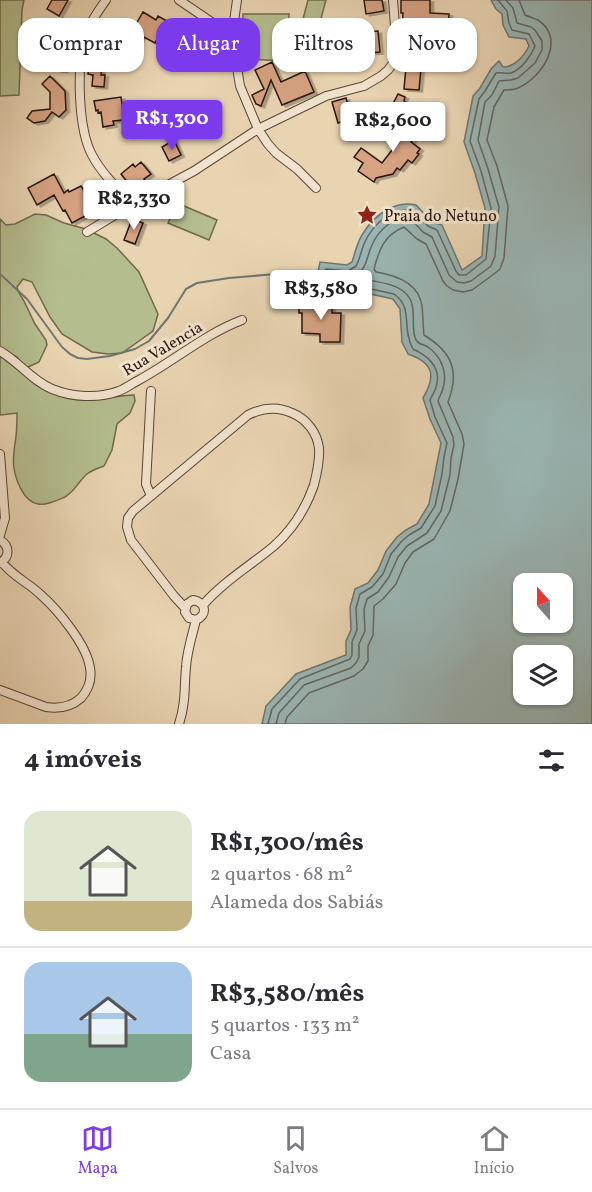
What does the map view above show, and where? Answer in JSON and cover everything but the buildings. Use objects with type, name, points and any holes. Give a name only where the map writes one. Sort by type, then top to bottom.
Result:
[{"type":"street","points":[[106,0],[84,39],[80,80],[85,136],[91,153],[103,173],[133,204]]},
{"type":"street","points":[[178,0],[205,18]]},
{"type":"street","points":[[234,18],[237,0]]},
{"type":"street","points":[[87,232],[194,171],[258,129],[326,96],[364,86],[381,76],[394,62],[397,52],[393,0]]},
{"type":"street","points":[[238,72],[240,86],[258,129],[268,144],[316,188]]},
{"type":"street","name":"Rua Valencia","points":[[0,351],[50,388],[69,394],[101,395],[119,391],[154,372],[228,325],[242,320]]},
{"type":"street","points":[[151,391],[146,484],[151,496]]},
{"type":"street","points":[[196,620],[186,615],[185,608],[129,536],[127,523],[130,514],[248,415],[276,408],[297,415],[308,424],[316,437],[319,452],[317,471],[310,495],[299,517],[274,546],[229,580],[203,605]]},
{"type":"street","points":[[0,454],[5,518],[0,538],[8,550],[5,559],[1,562],[40,594],[70,627],[89,663],[91,675],[82,696],[66,707],[46,707],[0,690]]},
{"type":"street","points":[[179,724],[186,694],[187,655],[196,620],[202,616],[204,609],[201,602],[194,600],[185,608]]},
{"type":"green space","points":[[0,0],[24,0],[22,18],[18,18],[19,95],[0,96]]},
{"type":"green space","points":[[308,0],[326,0],[321,18],[303,18]]},
{"type":"green space","points":[[243,14],[289,14],[289,18],[272,18],[272,60],[260,60],[260,18],[243,18]]},
{"type":"green space","points":[[177,203],[217,220],[209,240],[168,223]]},
{"type":"green space","points":[[35,214],[46,215],[86,229],[106,239],[117,248],[139,272],[158,314],[153,331],[122,353],[92,352],[62,334],[50,317],[32,282],[23,279],[17,287],[18,291],[47,345],[39,362],[26,368],[17,357],[0,348],[0,219],[6,225],[15,224]]},
{"type":"green space","points":[[0,356],[42,387],[65,397],[92,400],[134,395],[135,401],[130,413],[117,424],[112,450],[104,466],[87,474],[65,497],[48,503],[33,502],[19,485],[13,460],[17,413],[0,415]]},
{"type":"water","points":[[491,0],[592,0],[592,724],[262,724],[266,706],[296,674],[346,655],[346,641],[351,630],[350,607],[355,589],[368,583],[378,570],[386,551],[397,537],[417,524],[429,504],[441,443],[423,398],[430,383],[430,371],[423,362],[408,354],[402,342],[400,309],[393,299],[334,286],[326,290],[315,288],[320,262],[347,265],[352,262],[360,238],[372,222],[392,207],[408,204],[416,205],[432,222],[442,225],[462,270],[482,256],[485,208],[464,142],[473,96],[499,61],[503,67],[515,63],[529,46],[526,39],[509,37],[503,25],[502,14]]},
{"type":"waterway","points":[[0,274],[27,299],[62,347],[78,358],[87,359],[135,349],[149,341],[168,318],[186,289],[197,283],[276,274],[317,274]]},
{"type":"place","name":"Praia do Netuno","points":[[367,215]]}]
